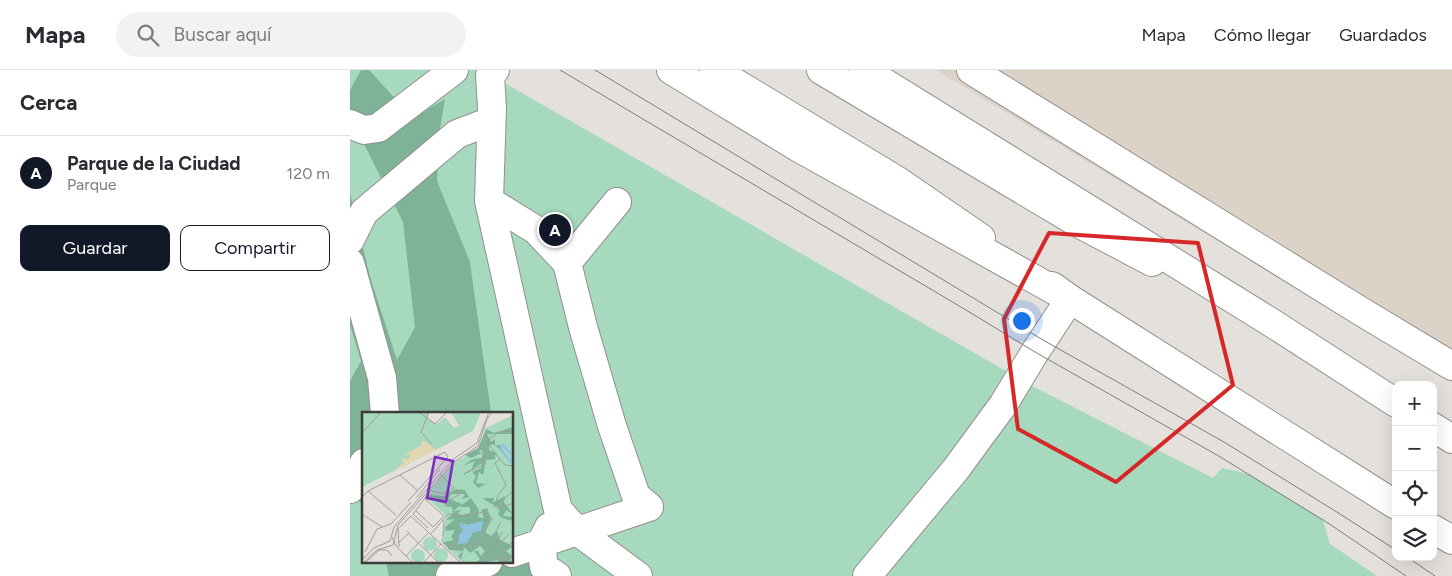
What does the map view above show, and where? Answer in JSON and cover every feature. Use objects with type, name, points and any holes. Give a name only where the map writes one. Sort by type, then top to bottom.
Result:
[{"type":"main road","points":[[350,124],[364,130],[378,128],[454,70],[492,73],[489,201],[558,510],[577,531],[638,576]]},
{"type":"main road","points":[[671,70],[799,148],[1070,299]]},
{"type":"main road","points":[[714,70],[898,181],[1070,299],[1392,502]]},
{"type":"main road","points":[[822,70],[1078,223],[1272,323]]},
{"type":"main road","points":[[864,70],[1272,323],[1392,400]]},
{"type":"main road","points":[[971,70],[1452,366]]},
{"type":"main road","points":[[350,240],[364,212],[457,134],[491,121]]},
{"type":"main road","points":[[489,201],[536,230],[567,263],[583,327],[612,426],[636,496],[649,507],[514,552]]},
{"type":"main road","points":[[567,263],[617,202]]},
{"type":"main road","points":[[350,263],[382,378],[385,412]]},
{"type":"main road","points":[[867,576],[962,461],[1003,405],[1070,299]]},
{"type":"main road","points":[[1437,430],[1452,439]]},
{"type":"main road","points":[[350,489],[362,467]]},
{"type":"main road","points":[[557,576],[544,567],[541,543],[558,510]]},
{"type":"main road","points":[[1437,531],[1452,540]]},
{"type":"main road","points":[[450,576],[483,564]]},
{"type":"highlighted area","points":[[1049,233],[1198,243],[1233,385],[1116,482],[1018,429],[1004,319]]},
{"type":"shaded area","points":[[936,70],[1452,70],[1452,383]]},
{"type":"green space","points":[[350,70],[482,70],[1030,385],[1213,478],[1222,468],[1249,474],[1323,520],[1330,544],[1377,576],[350,576]]},
{"type":"green space","points":[[361,70],[369,70],[413,118],[445,99],[440,129],[437,181],[470,262],[491,412],[362,412],[362,504],[350,492],[350,381],[361,361],[350,325],[350,193],[370,277],[397,360],[415,327],[403,222],[350,116],[350,90]]},
{"type":"green space","points":[[514,547],[538,576],[389,576],[386,564],[514,564]]},
{"type":"tram line","points":[[560,70],[1035,352],[1217,455],[1328,523],[1406,576]]},
{"type":"tram line","points":[[595,70],[1043,340],[1224,442],[1392,547]]},
{"type":"tram line","points":[[1413,561],[1435,576]]},
{"type":"place","name":"Parque de la Ciudad","points":[[555,230]]}]
